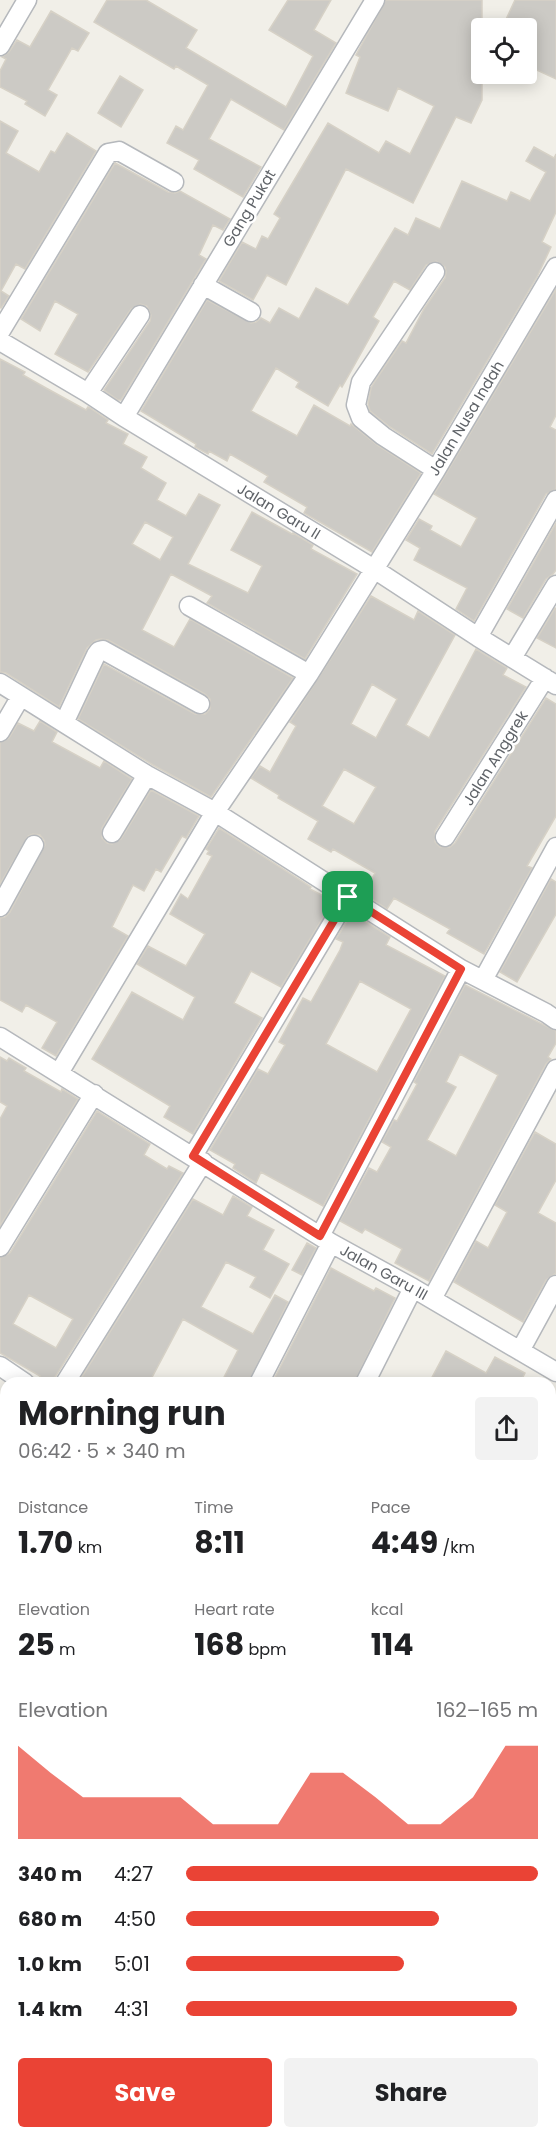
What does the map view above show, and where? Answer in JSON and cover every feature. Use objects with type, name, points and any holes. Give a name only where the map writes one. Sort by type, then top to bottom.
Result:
[{"type":"street","points":[[0,46],[27,0]]},
{"type":"street","name":"Gang Pukat","points":[[124,417],[375,0]]},
{"type":"street","points":[[0,332],[108,153],[119,151],[174,182]]},
{"type":"street","name":"Jalan Nusa Indah","points":[[59,1072],[215,812],[309,674],[436,470],[556,267]]},
{"type":"street","points":[[435,272],[361,382],[356,405],[360,418],[383,436],[436,470]]},
{"type":"street","points":[[203,285],[251,312]]},
{"type":"street","points":[[88,393],[140,315]]},
{"type":"street","name":"Jalan Garu II","points":[[0,341],[374,568],[551,682]]},
{"type":"street","points":[[478,637],[556,500]]},
{"type":"street","points":[[512,658],[556,585]]},
{"type":"street","points":[[189,606],[309,674]]},
{"type":"street","points":[[64,723],[96,655],[103,650],[200,704]]},
{"type":"street","name":"Jalan Anggrek","points":[[445,837],[551,682]]},
{"type":"street","points":[[0,683],[147,775],[215,812],[461,969],[556,1020]]},
{"type":"street","points":[[0,732],[21,696]]},
{"type":"street","points":[[112,833],[147,775]]},
{"type":"street","points":[[0,908],[34,845]]},
{"type":"street","points":[[483,980],[556,847]]},
{"type":"street","points":[[69,1377],[198,1159],[348,897]]},
{"type":"street","points":[[262,1377],[326,1239],[461,969]]},
{"type":"street","name":"Jalan Garu III","points":[[0,1037],[326,1239],[556,1372]]},
{"type":"street","points":[[432,1299],[556,1069]]},
{"type":"street","points":[[0,1247],[94,1094]]},
{"type":"street","points":[[520,1351],[556,1284]]},
{"type":"street","points":[[368,1377],[413,1288]]},
{"type":"street","points":[[0,1366],[16,1377]]},
{"type":"building","points":[[107,0],[146,0],[197,30],[186,48],[286,107],[313,56],[269,30],[288,0],[331,0],[314,30],[336,43],[284,130],[231,99],[209,139],[261,167],[243,197],[194,169],[199,160],[167,143],[176,126],[183,130],[208,85],[176,66],[174,69],[94,22]]},
{"type":"building","points":[[386,0],[482,0],[482,18],[471,18],[471,84],[482,84],[482,100],[471,123],[456,117],[413,203],[346,169],[286,285],[267,275],[253,300],[219,281],[242,242],[256,249],[262,236],[268,239],[280,218],[274,214],[328,123],[379,153],[386,141],[410,154],[434,106],[398,88],[388,111],[346,93],[360,57],[356,55]]},
{"type":"building","points":[[515,0],[556,0],[556,79],[537,70],[537,18],[507,18]]},
{"type":"building","points":[[51,11],[89,33],[78,51],[72,48],[48,90],[57,95],[45,116],[25,104],[27,101],[0,87],[0,71],[6,59],[2,57],[9,52],[17,40],[30,47]]},
{"type":"building","points":[[120,76],[143,90],[121,127],[98,113]]},
{"type":"building","points":[[0,121],[18,131],[6,153],[39,172],[51,151],[55,153],[67,133],[96,151],[25,269],[16,264],[1,291],[9,296],[1,308],[0,307]]},
{"type":"building","points":[[534,147],[554,158],[556,154],[556,212],[542,242],[551,247],[537,277],[432,454],[390,427],[370,411],[368,404],[375,381],[402,341],[406,343],[424,309],[445,278],[445,267],[436,261],[426,265],[410,290],[394,281],[373,317],[379,321],[342,387],[340,385],[328,406],[296,387],[299,382],[276,368],[251,411],[297,436],[314,405],[350,426],[351,424],[377,445],[421,473],[372,552],[304,513],[307,507],[264,482],[268,476],[230,454],[227,461],[209,451],[208,454],[195,447],[196,444],[141,411],[207,300],[251,323],[261,318],[270,323],[279,308],[299,319],[316,288],[348,305],[395,228],[408,235],[416,218],[440,229],[462,181],[507,201],[511,192],[530,201],[546,172],[526,161]]},
{"type":"building","points":[[115,163],[168,192],[180,191],[230,219],[223,230],[213,225],[199,255],[206,259],[121,400],[104,390],[150,321],[151,315],[147,306],[140,304],[131,309],[88,372],[55,354],[78,314],[55,301],[40,331],[21,319]]},
{"type":"building","points":[[556,289],[556,415],[550,427],[556,430],[556,489],[546,494],[474,621],[456,609],[467,588],[414,560],[420,548],[406,540],[419,519],[432,526],[430,530],[461,547],[477,518],[434,494]]},
{"type":"building","points":[[0,359],[25,372],[23,375],[86,410],[90,408],[108,420],[106,423],[128,434],[123,444],[147,457],[141,468],[166,483],[157,500],[186,516],[199,494],[220,505],[188,564],[248,593],[262,566],[231,550],[252,512],[293,533],[313,545],[311,549],[357,574],[305,659],[207,603],[212,596],[171,574],[142,630],[174,647],[190,619],[293,678],[211,797],[78,719],[104,664],[195,714],[205,714],[210,709],[210,699],[205,694],[108,640],[101,639],[96,640],[87,648],[59,707],[6,673],[0,672]],"holes":[[[145,522],[173,537],[160,560],[132,544]]]},
{"type":"building","points":[[556,523],[556,570],[546,579],[523,618],[507,609]]},
{"type":"building","points":[[371,596],[414,620],[418,611],[455,635],[406,725],[429,738],[476,649],[507,668],[503,675],[526,687],[435,831],[435,842],[440,847],[450,847],[455,843],[546,698],[556,704],[556,816],[527,866],[532,868],[484,954],[447,933],[450,929],[394,898],[387,909],[368,896],[370,891],[366,889],[375,873],[333,849],[331,852],[308,839],[318,821],[278,798],[279,795],[251,778],[260,766],[270,772],[296,726],[290,722]],"holes":[[[372,684],[397,699],[376,738],[351,724]],[[344,769],[376,787],[354,824],[322,806]]]},
{"type":"building","points":[[556,609],[556,648],[537,638]]},
{"type":"building","points":[[40,721],[57,732],[52,742],[100,768],[104,761],[132,779],[102,828],[102,838],[107,843],[112,844],[121,839],[151,790],[199,816],[186,838],[182,836],[161,872],[156,869],[144,891],[133,885],[112,927],[128,936],[56,1056],[42,1048],[57,1022],[26,1005],[22,1012],[0,1000],[0,918],[10,912],[45,845],[40,835],[28,836],[0,884],[0,743],[9,738],[18,723],[34,731]]},
{"type":"building","points":[[219,828],[311,887],[310,889],[333,901],[281,987],[251,971],[234,1003],[262,1018],[193,1134],[164,1117],[170,1106],[92,1059],[132,992],[183,1020],[195,997],[137,964],[148,946],[186,966],[205,934],[170,914],[181,894],[188,899],[212,856],[207,854],[209,851],[206,849]]},
{"type":"building","points":[[551,879],[556,882],[556,914],[517,982],[500,972]]},
{"type":"building","points":[[352,913],[390,937],[386,945],[445,976],[323,1206],[261,1172],[256,1183],[233,1168],[235,1164],[210,1150],[258,1069],[268,1074],[285,1045],[279,1042],[303,998],[311,1002],[340,950],[343,942],[336,939]],"holes":[[[360,981],[411,1009],[377,1072],[326,1044]]]},
{"type":"building","points":[[465,985],[556,1031],[556,1043],[548,1057],[551,1059],[546,1064],[429,1281],[395,1263],[402,1249],[365,1229],[362,1233],[340,1221],[369,1168],[377,1172],[391,1147],[382,1142],[394,1120],[397,1121],[417,1084],[414,1082]],"holes":[[[460,1054],[498,1075],[456,1156],[427,1140],[456,1087],[446,1082]]]},
{"type":"building","points":[[0,1057],[7,1061],[9,1058],[26,1068],[24,1071],[78,1099],[0,1226],[0,1119],[7,1106],[0,1102]]},
{"type":"building","points":[[97,1111],[150,1144],[144,1155],[167,1169],[169,1166],[183,1173],[55,1377],[40,1377],[0,1353],[0,1258],[10,1253]],"holes":[[[29,1295],[73,1319],[56,1348],[13,1324]]]},
{"type":"building","points":[[535,1132],[556,1144],[556,1180],[538,1213],[556,1223],[556,1273],[546,1280],[523,1322],[454,1282],[476,1241],[488,1248],[507,1212],[495,1205]]},
{"type":"building","points":[[233,1196],[252,1207],[247,1216],[274,1230],[263,1250],[289,1264],[270,1298],[250,1287],[256,1277],[226,1262],[201,1307],[253,1334],[275,1295],[288,1302],[251,1377],[224,1377],[238,1350],[183,1319],[152,1377],[82,1377],[193,1199],[223,1215]]},
{"type":"building","points":[[307,1243],[316,1248],[302,1275],[292,1270]]},
{"type":"building","points":[[331,1268],[374,1291],[376,1288],[395,1298],[357,1377],[275,1377]]},
{"type":"building","points":[[446,1351],[486,1373],[495,1357],[525,1373],[523,1377],[432,1377]]},
{"type":"route","points":[[348,897],[461,969],[320,1236],[193,1156],[348,897]]}]
